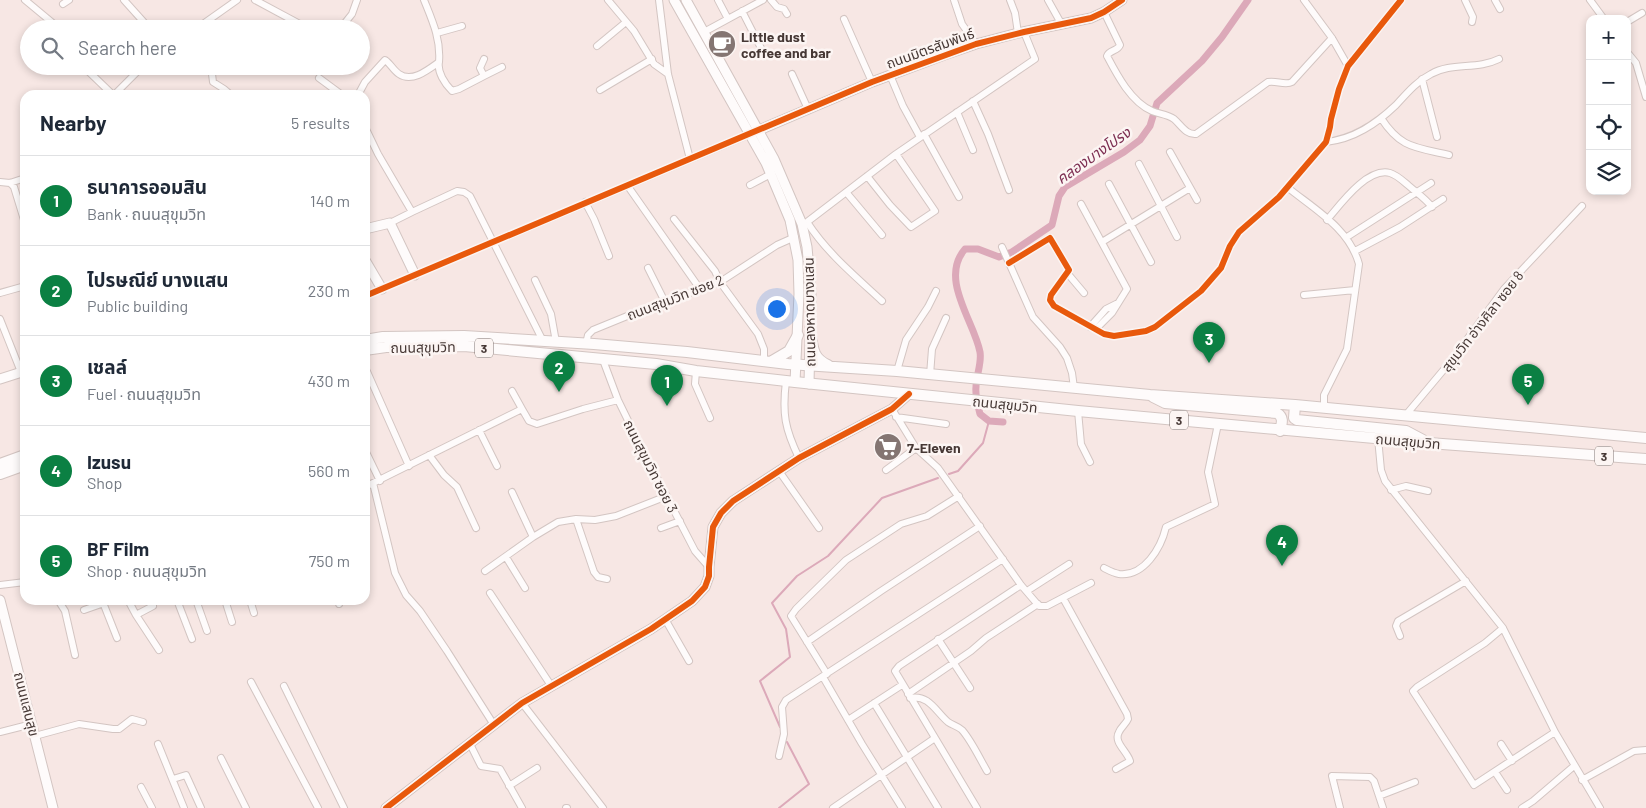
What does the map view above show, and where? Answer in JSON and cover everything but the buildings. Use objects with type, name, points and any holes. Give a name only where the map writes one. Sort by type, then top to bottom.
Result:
[{"type":"main road","points":[[768,361],[789,351],[798,335]]},
{"type":"main road","name":"ถนนสุขุมวิท","points":[[370,339],[383,337],[446,336],[586,344],[1150,395],[1295,405],[1646,438]]},
{"type":"main road","points":[[811,336],[814,354],[818,359],[832,367]]},
{"type":"main road","name":"ถนนสุขุมวิท","points":[[370,349],[386,347],[464,346],[656,364],[696,371],[962,400],[1429,443],[1646,459]]},
{"type":"main road","points":[[1150,395],[1165,403],[1277,413],[1282,418],[1280,430]]},
{"type":"main road","points":[[1295,405],[1293,414],[1294,418],[1298,420],[1406,431],[1429,443]]},
{"type":"main road","points":[[1561,452],[1646,466]]},
{"type":"main road","points":[[0,464],[20,457]]},
{"type":"main road","points":[[0,474],[20,467]]},
{"type":"street","points":[[25,0],[49,20]]},
{"type":"street","points":[[124,0],[142,20]]},
{"type":"street","points":[[209,20],[237,0]]},
{"type":"street","points":[[256,0],[293,20]]},
{"type":"street","points":[[347,20],[352,14],[357,0]]},
{"type":"street","points":[[424,0],[440,48],[438,67],[446,85],[452,91],[502,67]]},
{"type":"street","points":[[608,0],[626,22],[654,64],[668,74]]},
{"type":"street","points":[[659,0],[668,74],[690,159]]},
{"type":"street","name":"ถนนลงหาดบางแสน","points":[[674,0],[754,132],[778,166],[805,223],[810,269],[810,384]]},
{"type":"street","name":"ถนนลงหาดบางแสน","points":[[686,0],[754,132],[784,204],[795,237],[799,286],[798,335],[797,364],[791,382]]},
{"type":"street","points":[[718,0],[728,19]]},
{"type":"street","points":[[704,32],[763,0]]},
{"type":"street","points":[[771,0],[777,7],[784,9],[787,14]]},
{"type":"street","points":[[954,0],[962,24],[976,44]]},
{"type":"street","points":[[882,300],[835,258],[805,223],[896,154],[1035,59],[1021,32],[1010,0]]},
{"type":"street","points":[[1048,0],[1062,25]]},
{"type":"street","name":"ถนนมิตรสัมพันธ์","points":[[754,132],[872,82],[976,44],[1021,32],[1091,18],[1122,0]]},
{"type":"street","points":[[1304,0],[1332,38],[1348,66]]},
{"type":"street","points":[[1008,260],[1050,238],[1069,267],[1068,274],[1051,295],[1050,300],[1054,306],[1104,334],[1114,336],[1146,331],[1167,318],[1212,279],[1221,268],[1230,246],[1239,232],[1279,197],[1326,142],[1338,89],[1348,66],[1401,0]]},
{"type":"street","points":[[1465,0],[1473,17],[1472,22]]},
{"type":"street","points":[[1495,0],[1500,9]]},
{"type":"street","points":[[1590,0],[1601,15]]},
{"type":"street","points":[[742,11],[765,56]]},
{"type":"street","points":[[1104,12],[1120,44],[1117,49],[1108,54],[1108,57],[1127,90],[1151,111],[1173,118],[1187,132],[1196,134],[1268,82],[1286,84],[1292,82],[1332,38]]},
{"type":"street","points":[[1631,20],[1642,13]]},
{"type":"street","points":[[844,19],[872,82]]},
{"type":"street","points":[[597,46],[626,22]]},
{"type":"street","points":[[436,33],[462,26]]},
{"type":"street","points":[[1631,57],[1636,63],[1646,97]]},
{"type":"street","points":[[484,59],[480,68],[484,76]]},
{"type":"street","points":[[600,90],[652,59]]},
{"type":"street","points":[[1326,142],[1357,134],[1382,118],[1422,79],[1438,70],[1485,65],[1498,59]]},
{"type":"street","points":[[361,90],[384,60],[400,74],[408,77],[424,73],[439,62]]},
{"type":"street","points":[[792,74],[808,110]]},
{"type":"street","points":[[93,75],[109,90]]},
{"type":"street","points":[[119,90],[134,75]]},
{"type":"street","points":[[213,75],[213,82],[225,90]]},
{"type":"street","points":[[890,75],[903,106],[959,197]]},
{"type":"street","points":[[318,78],[335,90]]},
{"type":"street","points":[[1422,79],[1437,137]]},
{"type":"street","points":[[973,101],[988,134],[1009,190]]},
{"type":"street","points":[[957,112],[974,150]]},
{"type":"street","points":[[1382,118],[1386,126],[1403,143],[1449,155]]},
{"type":"street","points":[[370,294],[754,132]]},
{"type":"street","points":[[370,137],[412,212]]},
{"type":"street","points":[[1170,152],[1196,200]]},
{"type":"street","points":[[867,176],[890,205],[911,227],[935,211],[896,154]]},
{"type":"street","points":[[1139,164],[1177,236]]},
{"type":"street","points":[[1327,220],[1358,185],[1379,173],[1390,173],[1398,177],[1424,197],[1432,207]]},
{"type":"street","points":[[750,185],[771,174]]},
{"type":"street","points":[[0,182],[10,183],[20,180]]},
{"type":"street","points":[[10,183],[14,187],[20,207]]},
{"type":"street","points":[[1347,237],[1431,183]]},
{"type":"street","points":[[1109,184],[1151,262]]},
{"type":"street","points":[[627,185],[700,289]]},
{"type":"street","points":[[1287,187],[1342,231],[1355,251],[1359,264],[1347,349],[1324,395],[1324,408]]},
{"type":"street","points":[[1102,242],[1190,188]]},
{"type":"street","points":[[370,228],[390,223],[457,191],[464,192],[470,196],[543,341]]},
{"type":"street","points":[[846,192],[882,235]]},
{"type":"street","points":[[1355,251],[1400,227],[1443,199]]},
{"type":"street","points":[[585,202],[609,256]]},
{"type":"street","points":[[1081,204],[1128,289],[1117,303],[1106,309],[1093,328]]},
{"type":"street","name":"สุขุมวิท อ่างศิลา ซอย 8","points":[[1405,416],[1451,361],[1504,289],[1582,206]]},
{"type":"street","points":[[674,219],[714,271],[758,334],[768,361]]},
{"type":"street","points":[[390,223],[416,275]]},
{"type":"street","name":"ถนนสุขุมวิท ซอย 2","points":[[586,344],[588,335],[593,330],[720,282],[777,245],[795,237]]},
{"type":"street","points":[[1002,247],[1033,317],[1060,347],[1067,358],[1074,388]]},
{"type":"street","points":[[648,268],[666,302]]},
{"type":"street","points":[[370,269],[382,289]]},
{"type":"street","points":[[1068,274],[1084,293]]},
{"type":"street","points":[[535,280],[551,314],[556,342]]},
{"type":"street","points":[[0,293],[20,287]]},
{"type":"street","points":[[1304,295],[1355,290]]},
{"type":"street","points":[[897,371],[906,340],[928,308],[936,291]]},
{"type":"street","points":[[930,374],[932,349],[946,318]]},
{"type":"street","points":[[0,321],[20,364]]},
{"type":"street","name":"ถนนสุขุมวิท ซอย 3","points":[[603,360],[618,400],[640,446],[694,551],[709,567]]},
{"type":"street","points":[[696,371],[695,384],[710,418]]},
{"type":"street","points":[[0,379],[20,372]]},
{"type":"street","points":[[370,378],[409,466]]},
{"type":"street","points":[[791,382],[784,408],[785,424],[799,458]]},
{"type":"street","points":[[512,391],[529,421],[537,424],[618,400]]},
{"type":"street","points":[[386,808],[522,703],[651,629],[692,601],[705,587],[709,576],[713,528],[721,513],[733,501],[799,458],[894,413],[910,394]]},
{"type":"street","points":[[370,485],[522,410]]},
{"type":"street","points":[[1078,411],[1082,444],[1090,462]]},
{"type":"street","points":[[894,413],[946,424]]},
{"type":"street","points":[[894,413],[916,448],[938,468],[1003,559],[1038,604],[1042,607],[1047,606],[1091,582]]},
{"type":"street","points":[[1104,568],[1117,574],[1127,574],[1142,567],[1155,551],[1165,534],[1166,527],[1215,504],[1208,472],[1218,424]]},
{"type":"street","points":[[479,430],[497,466]]},
{"type":"street","points":[[1378,438],[1381,470],[1385,481],[1503,628],[1555,732],[1597,807]]},
{"type":"street","points":[[886,470],[916,448]]},
{"type":"street","points":[[429,455],[444,475],[457,487],[476,528]]},
{"type":"street","points":[[370,463],[377,482],[395,573],[406,595],[420,611],[448,651],[494,725]]},
{"type":"street","points":[[778,470],[819,528]]},
{"type":"street","points":[[1391,490],[1406,486],[1428,491]]},
{"type":"street","points":[[512,492],[533,537]]},
{"type":"street","points":[[485,571],[558,522],[576,519],[596,520],[616,516],[667,496]]},
{"type":"street","points":[[902,808],[848,720],[807,642],[791,616],[802,602],[834,573],[838,566],[901,524],[927,516],[959,496]]},
{"type":"street","points":[[576,519],[594,572],[598,577],[607,579]]},
{"type":"street","points":[[661,528],[680,521]]},
{"type":"street","points":[[807,642],[980,526]]},
{"type":"street","points":[[506,556],[525,588]]},
{"type":"street","points":[[779,756],[784,734],[782,707],[786,700],[1003,559]]},
{"type":"street","points":[[1027,591],[1069,564]]},
{"type":"street","points":[[1400,636],[1396,626],[1398,621],[1466,581]]},
{"type":"street","points":[[0,586],[20,583]]},
{"type":"street","points":[[977,808],[895,674],[896,669],[1022,584]]},
{"type":"street","points":[[490,593],[552,687]]},
{"type":"street","points":[[1063,598],[1127,714],[1128,719],[1119,730],[1117,738],[1130,761],[1116,769]]},
{"type":"street","name":"ถนนแสนสุข","points":[[0,600],[53,808]]},
{"type":"street","points":[[909,696],[986,638],[1038,604]]},
{"type":"street","points":[[61,605],[65,611],[75,655]]},
{"type":"street","points":[[84,610],[96,605]]},
{"type":"street","points":[[104,605],[117,638]]},
{"type":"street","points":[[131,605],[159,650]]},
{"type":"street","points":[[179,605],[192,639]]},
{"type":"street","points":[[198,605],[207,631]]},
{"type":"street","points":[[227,605],[232,622]]},
{"type":"street","points":[[252,605],[254,613]]},
{"type":"street","points":[[136,615],[152,606]]},
{"type":"street","points":[[665,619],[689,661]]},
{"type":"street","points":[[1503,628],[1413,691],[1474,785],[1555,732]]},
{"type":"street","points":[[938,639],[970,688]]},
{"type":"street","points":[[251,682],[318,808]]},
{"type":"street","points":[[848,720],[902,685]]},
{"type":"street","points":[[284,686],[344,808]]},
{"type":"street","points":[[909,696],[926,700],[949,723],[961,729],[987,771]]},
{"type":"street","points":[[522,703],[602,808]]},
{"type":"street","points":[[874,703],[938,808]]},
{"type":"street","points":[[35,736],[79,724],[113,729],[123,726],[132,719],[143,722]]},
{"type":"street","points":[[0,732],[32,724]]},
{"type":"street","points":[[833,808],[906,756],[935,738]]},
{"type":"street","points":[[158,744],[184,808]]},
{"type":"street","points":[[470,744],[481,766],[500,770],[522,808]]},
{"type":"street","points":[[1500,744],[1512,761]]},
{"type":"street","points":[[1582,780],[1634,751],[1646,750]]},
{"type":"street","points":[[221,758],[246,808]]},
{"type":"street","points":[[1522,808],[1574,766]]},
{"type":"street","points":[[509,786],[538,768]]},
{"type":"street","points":[[1495,772],[1507,790]]},
{"type":"street","points":[[173,779],[186,775],[202,808]]},
{"type":"street","points":[[1340,808],[1332,776],[1370,777],[1374,781],[1382,808]]},
{"type":"street","points":[[1379,796],[1415,782]]},
{"type":"street","points":[[141,786],[152,808]]},
{"type":"waterway","name":"คลองบางโปรง","points":[[1003,422],[989,421],[980,414],[976,390],[980,352],[957,287],[956,273],[958,261],[965,249],[978,249],[999,257],[1012,252],[1052,225],[1059,196],[1065,187],[1124,152],[1140,140],[1150,126],[1157,103],[1202,61],[1222,37],[1248,0]]},
{"type":"waterway","points":[[949,474],[958,471],[983,443],[989,421]]},
{"type":"waterway","points":[[780,727],[760,681],[790,657],[786,629],[772,603],[797,576],[828,556],[882,498],[938,478]]},
{"type":"waterway","points":[[779,808],[809,784],[787,742]]},
{"type":"cycle path","points":[[370,294],[872,82],[976,44],[1091,18],[1122,0]]},
{"type":"cycle path","points":[[1009,263],[1050,238],[1069,270],[1051,295],[1050,300],[1054,306],[1104,334],[1114,336],[1146,331],[1155,327],[1201,291],[1221,268],[1230,246],[1239,232],[1279,197],[1326,142],[1339,89],[1348,66],[1401,0]]},
{"type":"cycle path","points":[[386,808],[522,703],[651,629],[692,601],[705,587],[709,576],[713,527],[721,513],[733,501],[799,458],[892,409],[909,394]]},
{"type":"place","name":"Little dust coffee and bar","points":[[722,44]]},
{"type":"place","name":"เชลล์","points":[[1209,363]]},
{"type":"place","name":"ไปรษณีย์ บางแสน","points":[[559,392]]},
{"type":"place","name":"BF Film","points":[[1528,405]]},
{"type":"place","name":"ธนาคารออมสิน","points":[[667,406]]},
{"type":"place","name":"7-Eleven","points":[[888,447]]},
{"type":"place","name":"Izusu","points":[[1282,566]]}]
